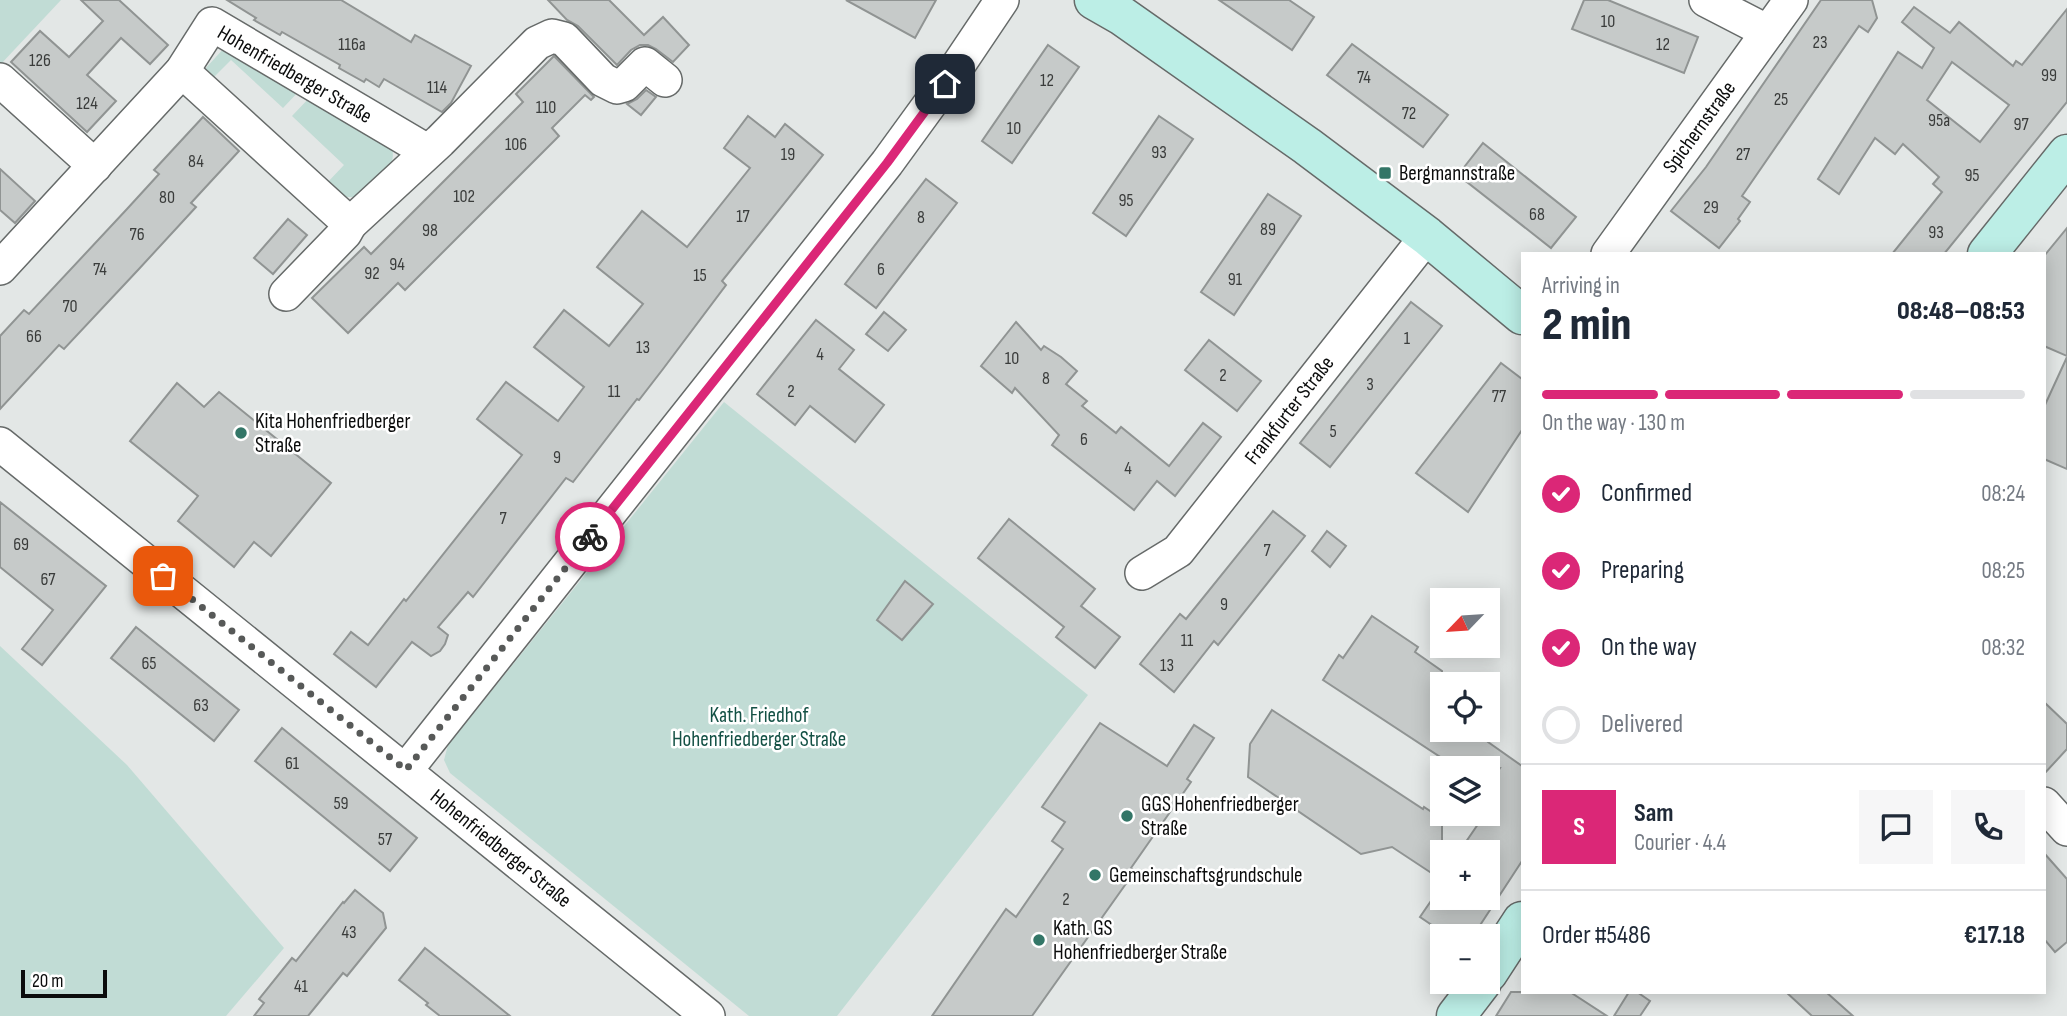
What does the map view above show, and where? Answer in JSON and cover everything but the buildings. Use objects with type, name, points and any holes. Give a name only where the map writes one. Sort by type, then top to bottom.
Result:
[{"type":"street","points":[[406,770],[887,163],[1002,0]]},
{"type":"street","points":[[1706,0],[1768,32]]},
{"type":"street","name":"Spichernstraße","points":[[1609,252],[1791,0]]},
{"type":"street","points":[[1116,5],[1427,236],[1521,314]]},
{"type":"street","name":"Hohenfriedberger Straße","points":[[2,262],[182,71],[212,24],[427,151]]},
{"type":"street","points":[[286,294],[345,233],[350,223],[440,141],[537,44],[552,36],[564,40],[603,80],[617,87],[624,85],[645,64],[664,80]]},
{"type":"street","points":[[182,71],[350,223]]},
{"type":"street","points":[[0,80],[94,166]]},
{"type":"street","points":[[1989,252],[2067,154]]},
{"type":"street","name":"Frankfurter Straße","points":[[1142,573],[1178,551],[1427,236]]},
{"type":"street","name":"Hohenfriedberger Straße","points":[[0,444],[708,1016]]},
{"type":"street","points":[[1500,955],[1521,923]]},
{"type":"street","points":[[1456,1016],[1473,994]]},
{"type":"green space","points":[[0,0],[61,0],[0,65]]},
{"type":"green space","points":[[226,46],[301,89],[283,108],[231,60],[213,78],[204,70]]},
{"type":"green space","points":[[312,95],[392,148],[393,156],[388,170],[359,197],[341,197],[326,184],[344,165],[292,116]]},
{"type":"green space","name":"Kath. Friedhof Hohenfriedberger Straße","points":[[724,402],[1088,695],[837,1016],[749,1016],[450,773],[444,760],[448,745]]},
{"type":"green space","points":[[0,646],[127,765],[284,948],[226,1016],[0,1016]]},
{"type":"way so far","points":[[163,576],[406,770],[590,537]]},
{"type":"place","name":"Bergmannstraße","points":[[1385,173]]},
{"type":"place","name":"Kita Hohenfriedberger Straße","points":[[241,433]]},
{"type":"place","name":"GGS Hohenfriedberger Straße","points":[[1127,816]]},
{"type":"place","name":"Gemeinschaftsgrundschule","points":[[1095,875]]},
{"type":"place","name":"Kath. GS Hohenfriedberger Straße","points":[[1039,940]]},
{"type":"route","points":[[590,537],[887,163],[945,84]]}]
